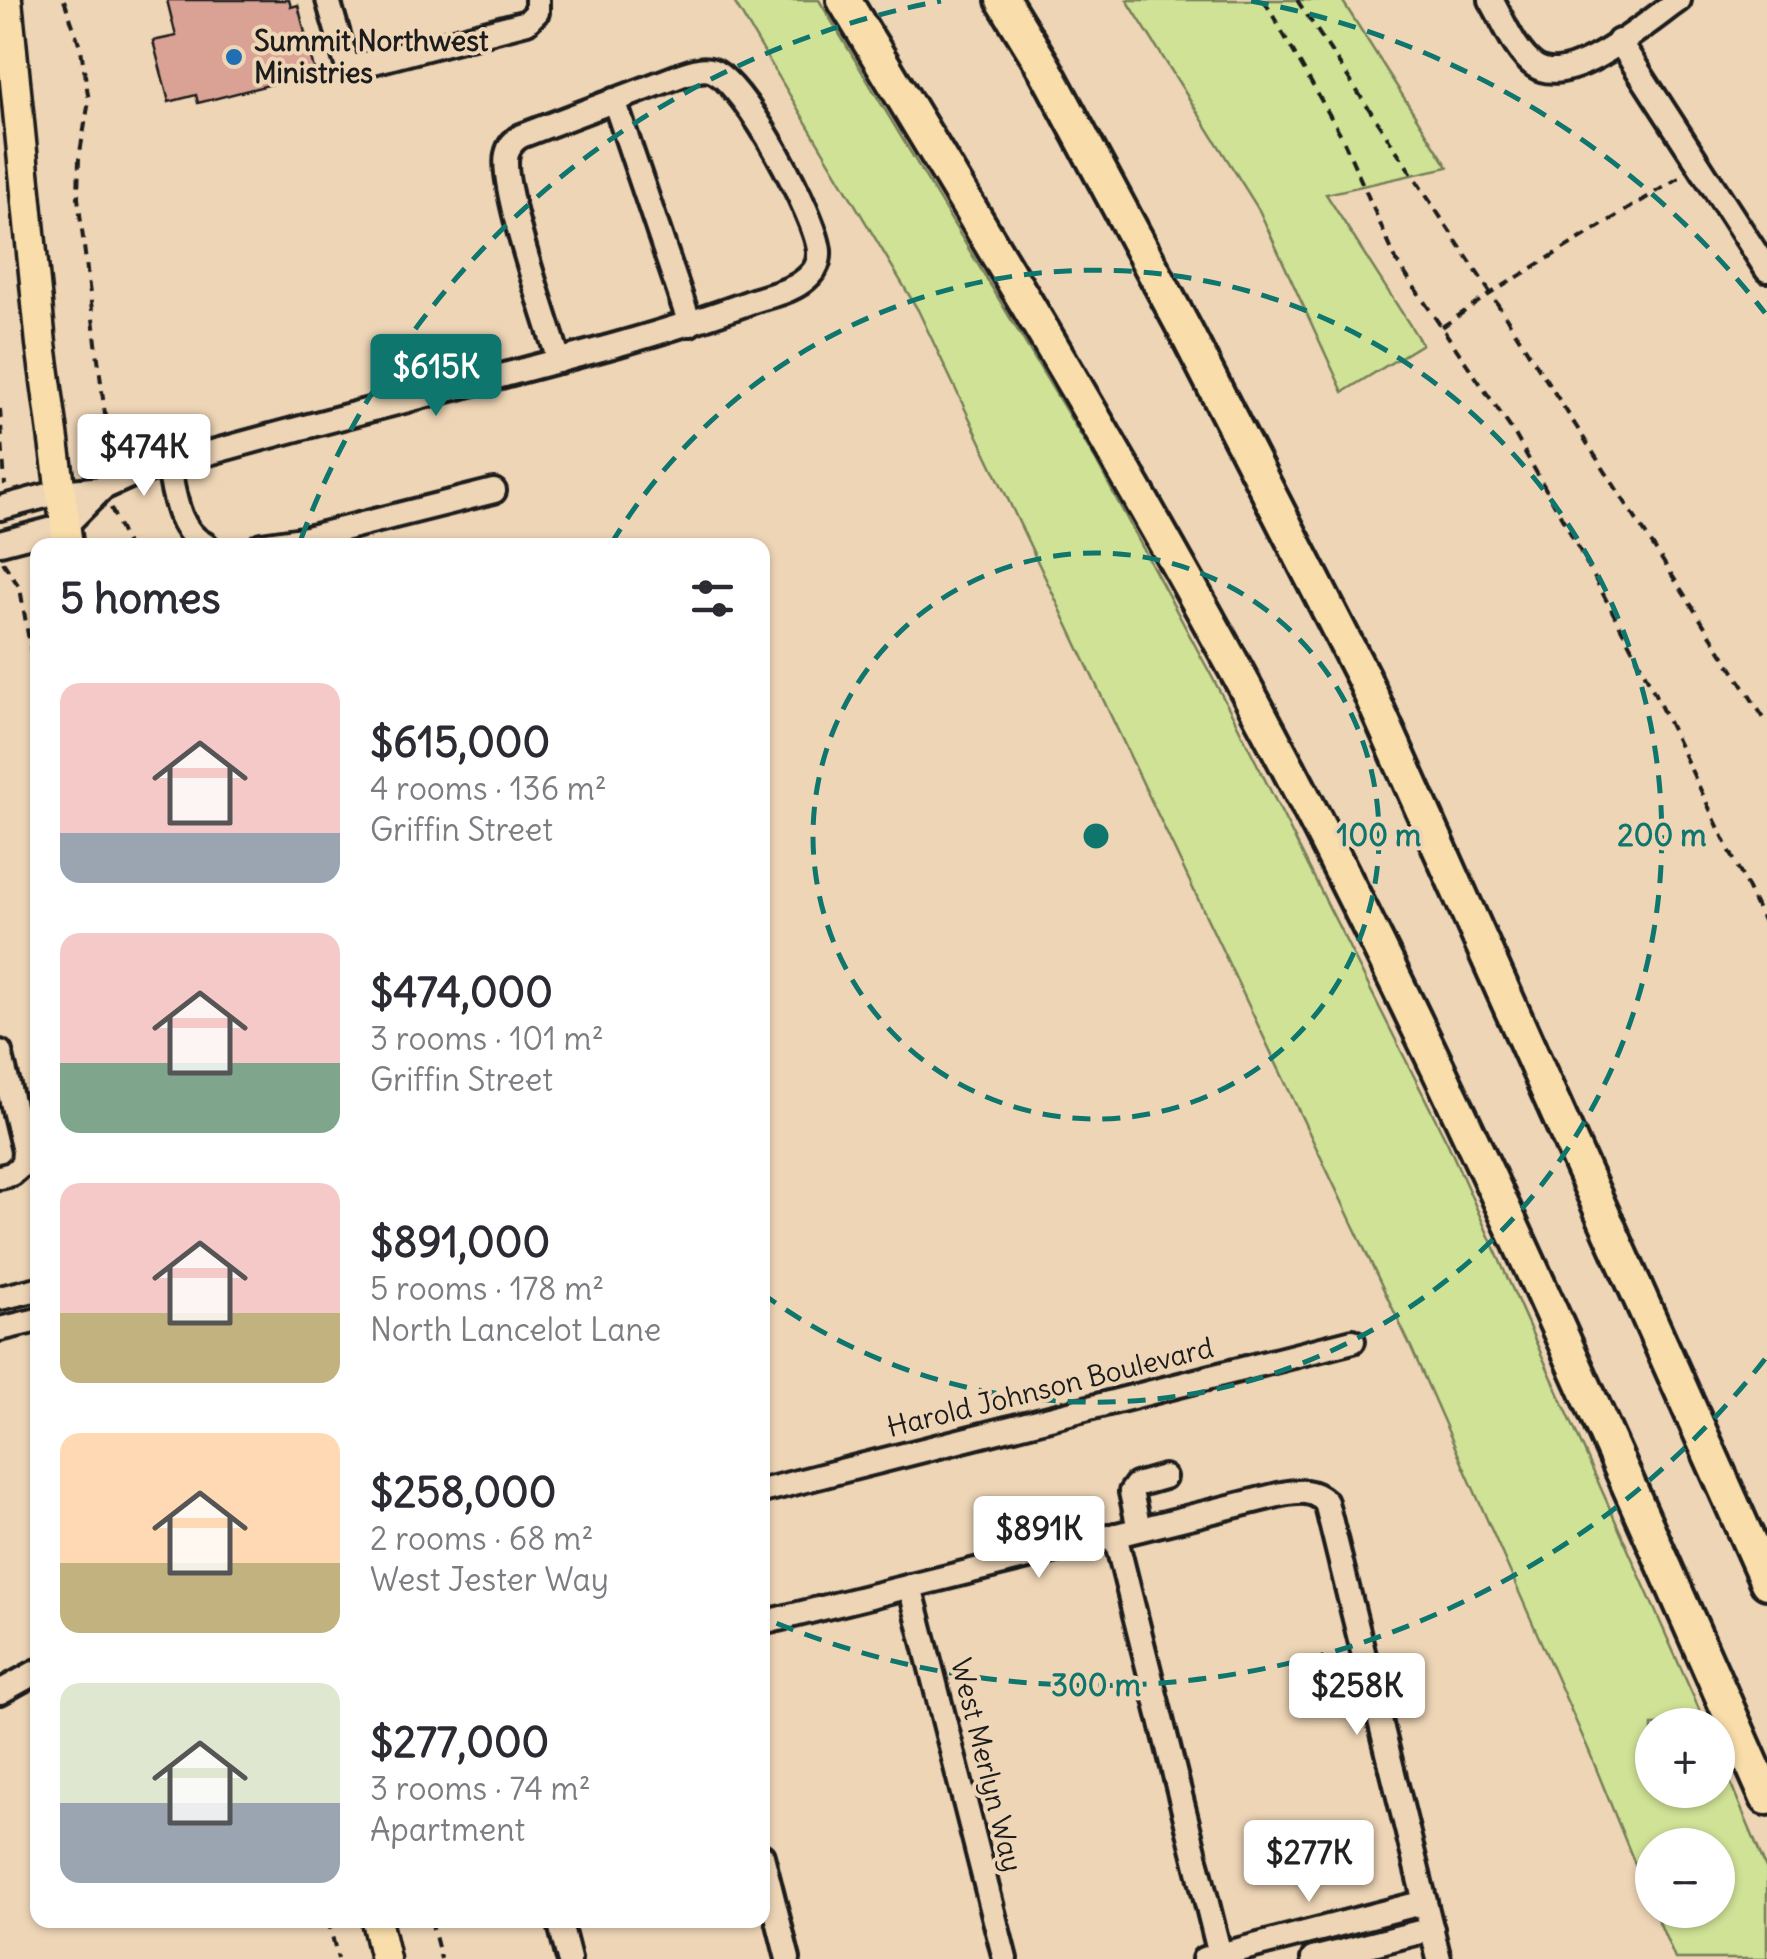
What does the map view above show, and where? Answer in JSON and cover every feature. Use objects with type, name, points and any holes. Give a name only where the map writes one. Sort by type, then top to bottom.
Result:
[{"type":"highway","points":[[844,0],[1134,485],[1307,805],[1505,1208],[1767,1798]]},
{"type":"highway","points":[[1004,0],[1046,69],[1186,332],[1364,677],[1767,1582]]},
{"type":"main road","points":[[5,9],[66,535]]},
{"type":"main road","points":[[378,1928],[385,1959]]},
{"type":"street","points":[[328,0],[342,56],[354,67],[527,22],[537,12],[537,0]]},
{"type":"street","points":[[1491,0],[1519,47],[1537,68],[1550,72],[1580,66],[1679,0]]},
{"type":"street","points":[[1620,42],[1767,270]]},
{"type":"street","points":[[3,507],[60,492],[103,488],[168,464],[335,417],[559,361],[690,324],[799,284],[815,271],[819,254],[805,204],[742,95],[716,72],[703,68],[614,100],[521,136],[507,152],[511,197],[559,361]]},
{"type":"street","points":[[614,100],[690,324]]},
{"type":"street","points":[[168,464],[184,524],[194,538]]},
{"type":"street","points":[[38,538],[66,535],[103,488]]},
{"type":"street","points":[[307,538],[494,492]]},
{"type":"street","points":[[0,542],[30,539]]},
{"type":"street","points":[[0,1052],[24,1151],[23,1164],[12,1174],[0,1177]]},
{"type":"street","points":[[0,1298],[30,1291]]},
{"type":"street","points":[[0,1329],[30,1322]]},
{"type":"street","name":"Harold Johnson Boulevard","points":[[770,1489],[1353,1341]]},
{"type":"street","points":[[1139,1529],[1131,1492],[1136,1484],[1164,1477]]},
{"type":"street","points":[[770,1621],[1282,1494],[1318,1494],[1326,1502],[1440,1959]]},
{"type":"street","points":[[1115,1535],[1215,1958],[1425,1902]]},
{"type":"street","name":"West Merlyn Way","points":[[910,1586],[1005,1959]]},
{"type":"street","points":[[0,1692],[30,1675]]},
{"type":"street","points":[[770,1888],[788,1959]]},
{"type":"street","points":[[561,1928],[569,1959]]},
{"type":"street","points":[[1313,1959],[1432,1929]]},
{"type":"path","points":[[64,0],[81,49],[89,101],[79,158],[78,198],[106,423],[100,460],[103,488],[124,538]]},
{"type":"path","points":[[1264,0],[1329,111],[1397,262],[1514,433],[1588,566],[1642,667],[1767,928]]},
{"type":"path","points":[[1297,0],[1767,723]]},
{"type":"path","points":[[1442,327],[1699,166]]},
{"type":"path","points":[[0,410],[3,507]]},
{"type":"path","points":[[0,558],[20,588],[30,646]]},
{"type":"path","points":[[330,1928],[338,1959]]},
{"type":"path","points":[[434,1928],[441,1959]]},
{"type":"green space","points":[[733,0],[819,0],[1095,459],[1233,716],[1448,1144],[1698,1708],[1635,1708],[1635,1808],[1735,1808],[1735,1794],[1767,1870],[1767,1959],[1675,1959],[1662,1928],[1735,1928],[1735,1828],[1635,1828],[1635,1864],[1411,1347],[918,310]]},
{"type":"green space","points":[[1127,0],[1342,0],[1448,167],[1326,194],[1422,344],[1343,392],[1259,210]]},
{"type":"building","name":"Summit Northwest Ministries","points":[[167,0],[289,0],[291,7],[298,5],[315,73],[198,103],[196,95],[169,102],[153,41],[176,36]]},
{"type":"place","name":"Summit Northwest Ministries","points":[[234,57]]}]
